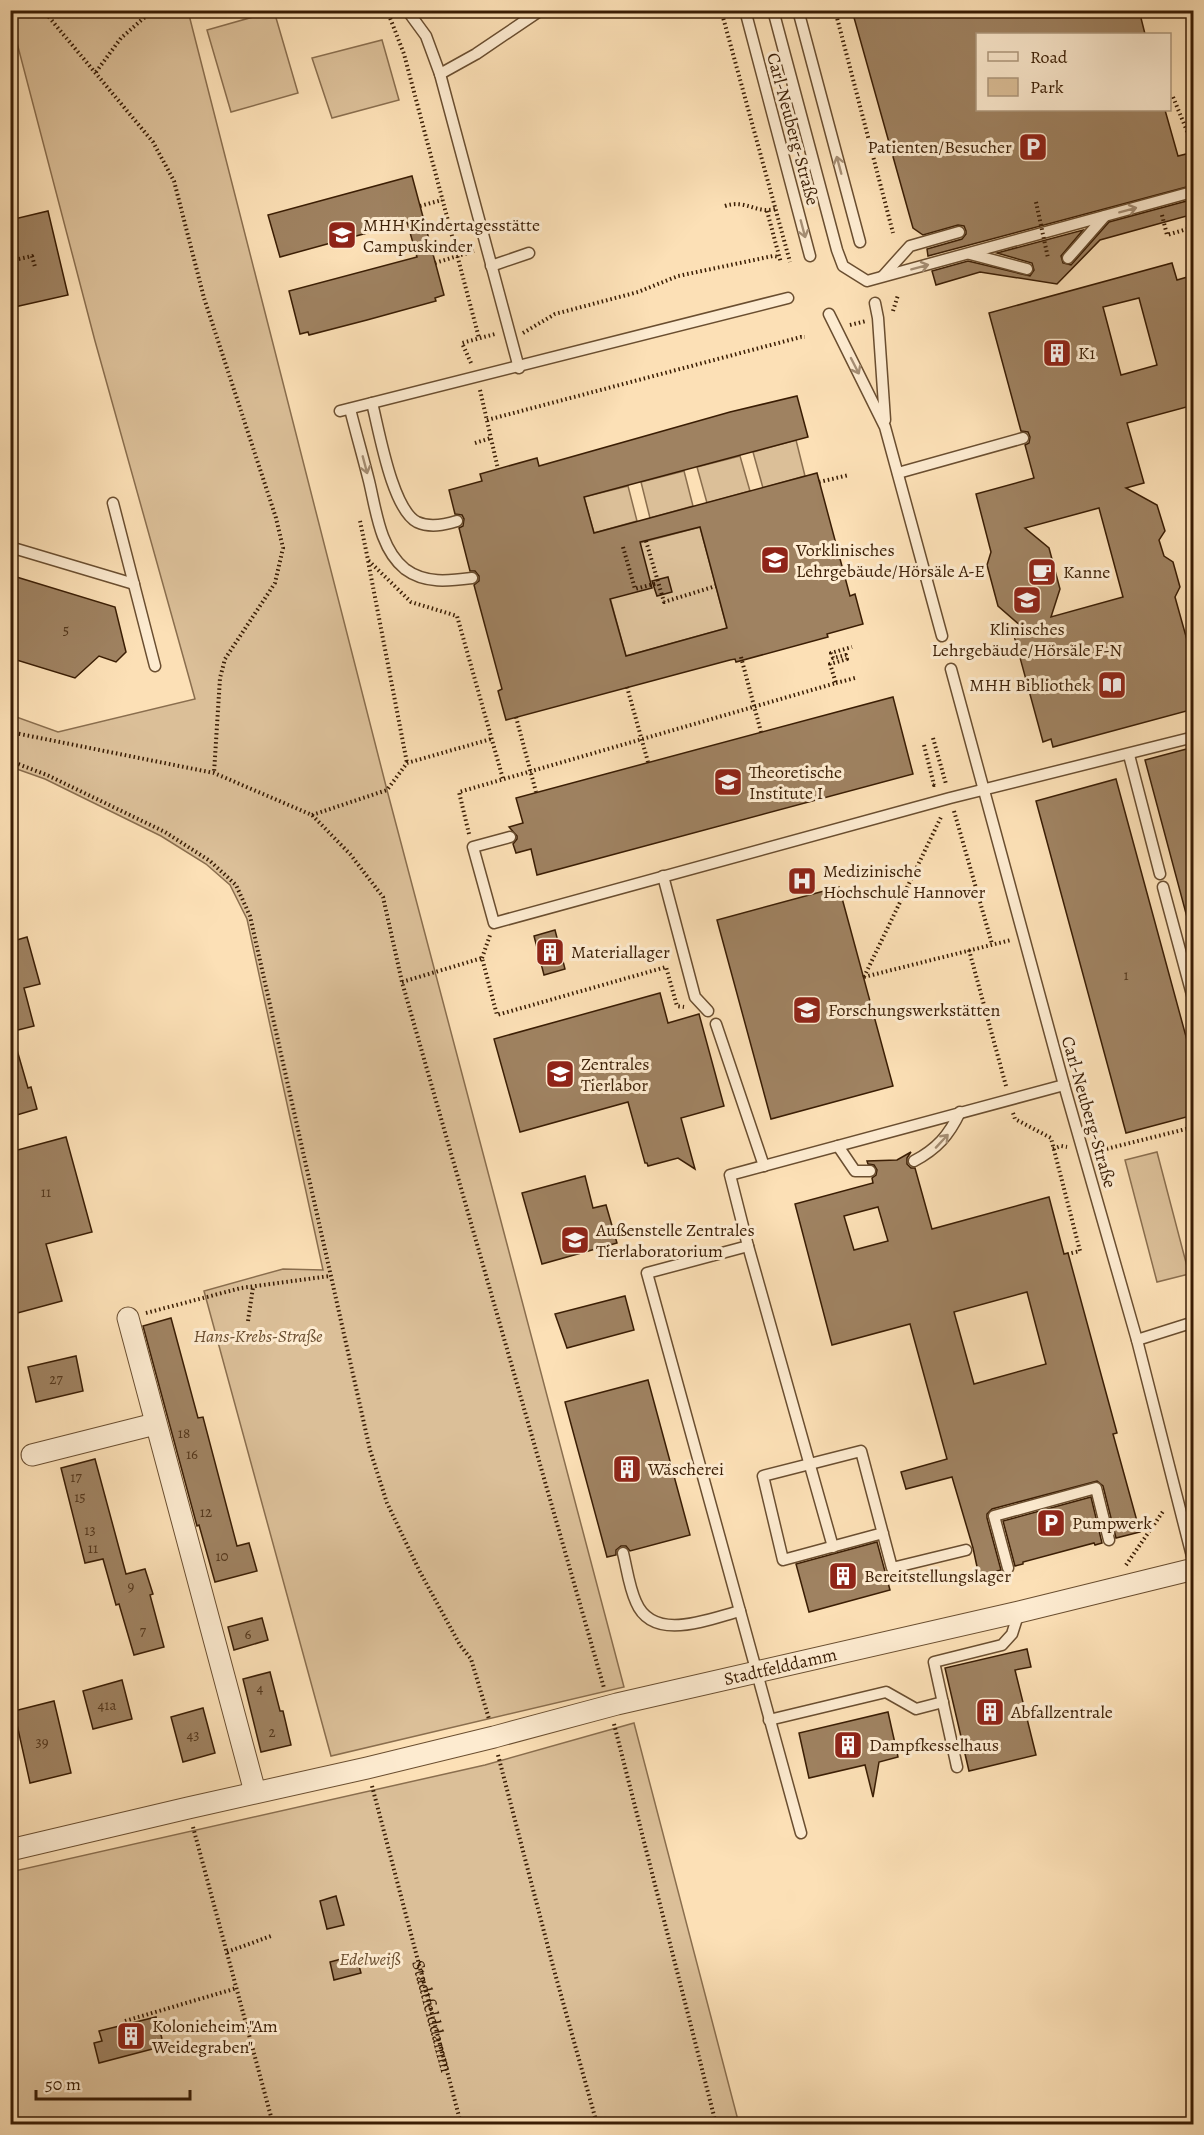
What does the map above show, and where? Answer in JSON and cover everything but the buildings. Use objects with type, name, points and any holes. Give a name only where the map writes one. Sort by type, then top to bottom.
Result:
[{"type":"street","points":[[128,1318],[255,1792]]},
{"type":"street","points":[[32,1455],[155,1424]]},
{"type":"street","name":"Stadtfelddamm","points":[[10,1850],[367,1768],[609,1706],[1019,1612],[1194,1569]]},
{"type":"lane","points":[[407,10],[426,36],[440,74],[519,368]]},
{"type":"lane","points":[[440,74],[476,54],[541,10]]},
{"type":"lane","name":"Carl-Neuberg-Straße","points":[[745,10],[810,256]]},
{"type":"lane","points":[[773,10],[837,250],[843,267],[867,281],[1192,192]]},
{"type":"lane","name":"Carl-Neuberg-Straße","points":[[798,10],[860,242]]},
{"type":"lane","points":[[1068,258],[1106,216]]},
{"type":"lane","points":[[883,277],[909,246],[959,232]]},
{"type":"lane","points":[[491,266],[529,253]]},
{"type":"lane","points":[[968,254],[1027,269]]},
{"type":"lane","points":[[472,578],[438,581],[422,578],[405,569],[391,553],[381,531],[345,410],[519,368],[788,298]]},
{"type":"lane","points":[[875,303],[879,318],[885,427]]},
{"type":"lane","points":[[829,314],[885,427],[942,636]]},
{"type":"lane","points":[[372,403],[397,496],[404,511],[415,521],[428,526],[457,521]]},
{"type":"lane","points":[[898,473],[1023,438]]},
{"type":"lane","points":[[113,503],[155,666]]},
{"type":"lane","points":[[10,547],[134,584]]},
{"type":"lane","name":"Carl-Neuberg-Straße","points":[[951,669],[1064,1085],[1137,1340],[1194,1564]]},
{"type":"lane","points":[[510,837],[473,847],[494,923],[950,798],[1194,737]]},
{"type":"lane","points":[[1129,755],[1160,874]]},
{"type":"lane","points":[[663,876],[695,997],[708,1011]]},
{"type":"lane","points":[[1163,887],[1194,1002]]},
{"type":"lane","points":[[716,1024],[764,1166]]},
{"type":"lane","points":[[833,1547],[730,1175],[1064,1085]]},
{"type":"lane","points":[[914,1161],[928,1154],[942,1142],[960,1112]]},
{"type":"lane","points":[[838,1146],[855,1171],[870,1171]]},
{"type":"lane","points":[[748,1246],[647,1273],[801,1833]]},
{"type":"lane","points":[[1137,1340],[1194,1322]]},
{"type":"lane","points":[[883,1533],[783,1560],[763,1476],[861,1451],[883,1533],[892,1568],[966,1550]]},
{"type":"lane","points":[[1008,1568],[994,1516],[1096,1488],[1109,1540]]},
{"type":"lane","points":[[622,1553],[636,1603],[643,1615],[660,1625],[687,1624],[740,1611]]},
{"type":"lane","points":[[957,1767],[934,1662],[1002,1645],[1012,1635],[1019,1612]]},
{"type":"lane","points":[[769,1720],[886,1692],[915,1709],[943,1702]]},
{"type":"path","points":[[43,10],[153,142],[174,181],[204,298],[276,518],[283,548],[275,583],[225,659],[220,678],[214,773]]},
{"type":"path","points":[[96,72],[122,38],[153,10]]},
{"type":"path","points":[[387,10],[404,54],[479,338]]},
{"type":"path","points":[[721,10],[790,262]]},
{"type":"path","points":[[835,10],[893,234]]},
{"type":"path","points":[[1173,97],[1194,148]]},
{"type":"path","points":[[420,206],[442,200]]},
{"type":"path","points":[[1036,202],[1048,258]]},
{"type":"path","points":[[725,206],[735,203],[767,211],[775,209]]},
{"type":"path","points":[[767,211],[781,263]]},
{"type":"path","points":[[1167,235],[1194,227]]},
{"type":"path","points":[[10,261],[32,256],[34,267]]},
{"type":"path","points":[[435,263],[457,256]]},
{"type":"path","points":[[510,336],[522,333],[555,314],[638,292],[678,276],[774,256],[779,257]]},
{"type":"path","points":[[835,328],[892,316],[898,295]]},
{"type":"path","points":[[495,334],[462,343],[477,378],[498,469]]},
{"type":"path","points":[[487,420],[805,337]]},
{"type":"path","points":[[475,443],[491,438]]},
{"type":"path","points":[[819,482],[849,475]]},
{"type":"path","points":[[360,520],[407,764]]},
{"type":"path","points":[[646,541],[664,602],[716,586]]},
{"type":"path","points":[[623,547],[635,589],[658,583]]},
{"type":"path","points":[[368,560],[411,602],[456,616],[503,779]]},
{"type":"path","points":[[836,683],[830,664],[847,659],[846,655],[833,658],[831,653],[852,647]]},
{"type":"path","points":[[741,657],[761,732]]},
{"type":"path","points":[[473,847],[459,792],[855,678]]},
{"type":"path","points":[[627,687],[648,762]]},
{"type":"path","points":[[516,717],[536,792]]},
{"type":"path","points":[[10,732],[214,773],[312,815],[350,854],[383,897],[402,982],[609,1706],[716,2124]]},
{"type":"path","points":[[933,738],[992,944],[864,977],[950,798]]},
{"type":"path","points":[[312,815],[387,790],[407,764],[491,739]]},
{"type":"path","points":[[924,745],[934,785],[946,782]]},
{"type":"path","points":[[10,761],[47,775],[165,832],[210,861],[236,885],[250,916],[370,1450],[387,1503],[420,1572],[460,1645],[471,1659],[597,2124]]},
{"type":"path","points":[[494,923],[482,958],[497,1015],[666,967],[677,1006],[708,1011]]},
{"type":"path","points":[[402,982],[482,958]]},
{"type":"path","points":[[1053,1149],[1060,1146],[1097,1152],[1194,1127]]},
{"type":"path","points":[[128,1318],[253,1286],[330,1276]]},
{"type":"path","points":[[248,1322],[253,1286]]},
{"type":"path","points":[[1120,1573],[1176,1492]]},
{"type":"path","name":"Stadtfelddamm","points":[[367,1768],[461,2124]]},
{"type":"path","points":[[188,1808],[273,2124]]},
{"type":"path","points":[[227,1952],[271,1936]]},
{"type":"path","points":[[125,2021],[237,1988]]},
{"type":"green space","name":"Hans-Krebs-Straße","points":[[11,10],[188,11],[387,790],[624,1687],[331,1756],[204,1291],[283,1269],[323,1270],[247,919],[230,885],[206,864],[161,836],[45,779],[11,767],[11,715],[58,732],[195,699],[95,341],[11,20]]},
{"type":"green space","points":[[274,11],[298,93],[231,112],[207,30]]},
{"type":"green space","points":[[382,40],[399,100],[332,118],[312,58]]},
{"type":"green space","points":[[796,440],[805,476],[763,488],[753,452]]},
{"type":"green space","points":[[740,456],[750,491],[707,503],[697,467]]},
{"type":"green space","points":[[684,471],[693,506],[650,518],[641,482]]},
{"type":"green space","points":[[628,486],[637,521],[594,533],[584,497]]},
{"type":"green space","points":[[700,527],[727,628],[626,656],[598,554]]},
{"type":"green space","points":[[1157,1152],[1189,1274],[1157,1282],[1125,1160]]},
{"type":"green space","name":"Edelweiß","points":[[634,1723],[739,2124],[11,2124],[10,1872],[485,1765]]},
{"type":"place","name":"Patienten/Besucher","points":[[1033,147]]},
{"type":"place","name":"MHH Kindertagesstätte Campuskinder","points":[[342,235]]},
{"type":"place","name":"K1","points":[[1057,353]]},
{"type":"place","name":"Vorklinisches Lehrgebäude/Hörsäle A-E","points":[[775,560]]},
{"type":"place","name":"Kanne","points":[[1042,572]]},
{"type":"place","name":"Klinisches Lehrgebäude/Hörsäle F-N","points":[[1027,600]]},
{"type":"place","name":"MHH Bibliothek","points":[[1112,685]]},
{"type":"place","name":"Theoretische Institute I","points":[[728,782]]},
{"type":"place","name":"Medizinische Hochschule Hannover","points":[[802,881]]},
{"type":"place","name":"Materiallager","points":[[550,952]]},
{"type":"place","name":"Forschungswerkstätten","points":[[807,1010]]},
{"type":"place","name":"Zentrales Tierlabor","points":[[560,1074]]},
{"type":"place","name":"Außenstelle Zentrales Tierlaboratorium","points":[[575,1240]]},
{"type":"place","name":"Wäscherei","points":[[627,1469]]},
{"type":"place","name":"Pumpwerk","points":[[1051,1523]]},
{"type":"place","name":"Bereitstellungslager","points":[[843,1576]]},
{"type":"place","name":"Abfallzentrale","points":[[990,1712]]},
{"type":"place","name":"Dampfkesselhaus","points":[[848,1745]]},
{"type":"place","name":"Kolonieheim \"Am Weidegraben\"","points":[[131,2036]]}]
